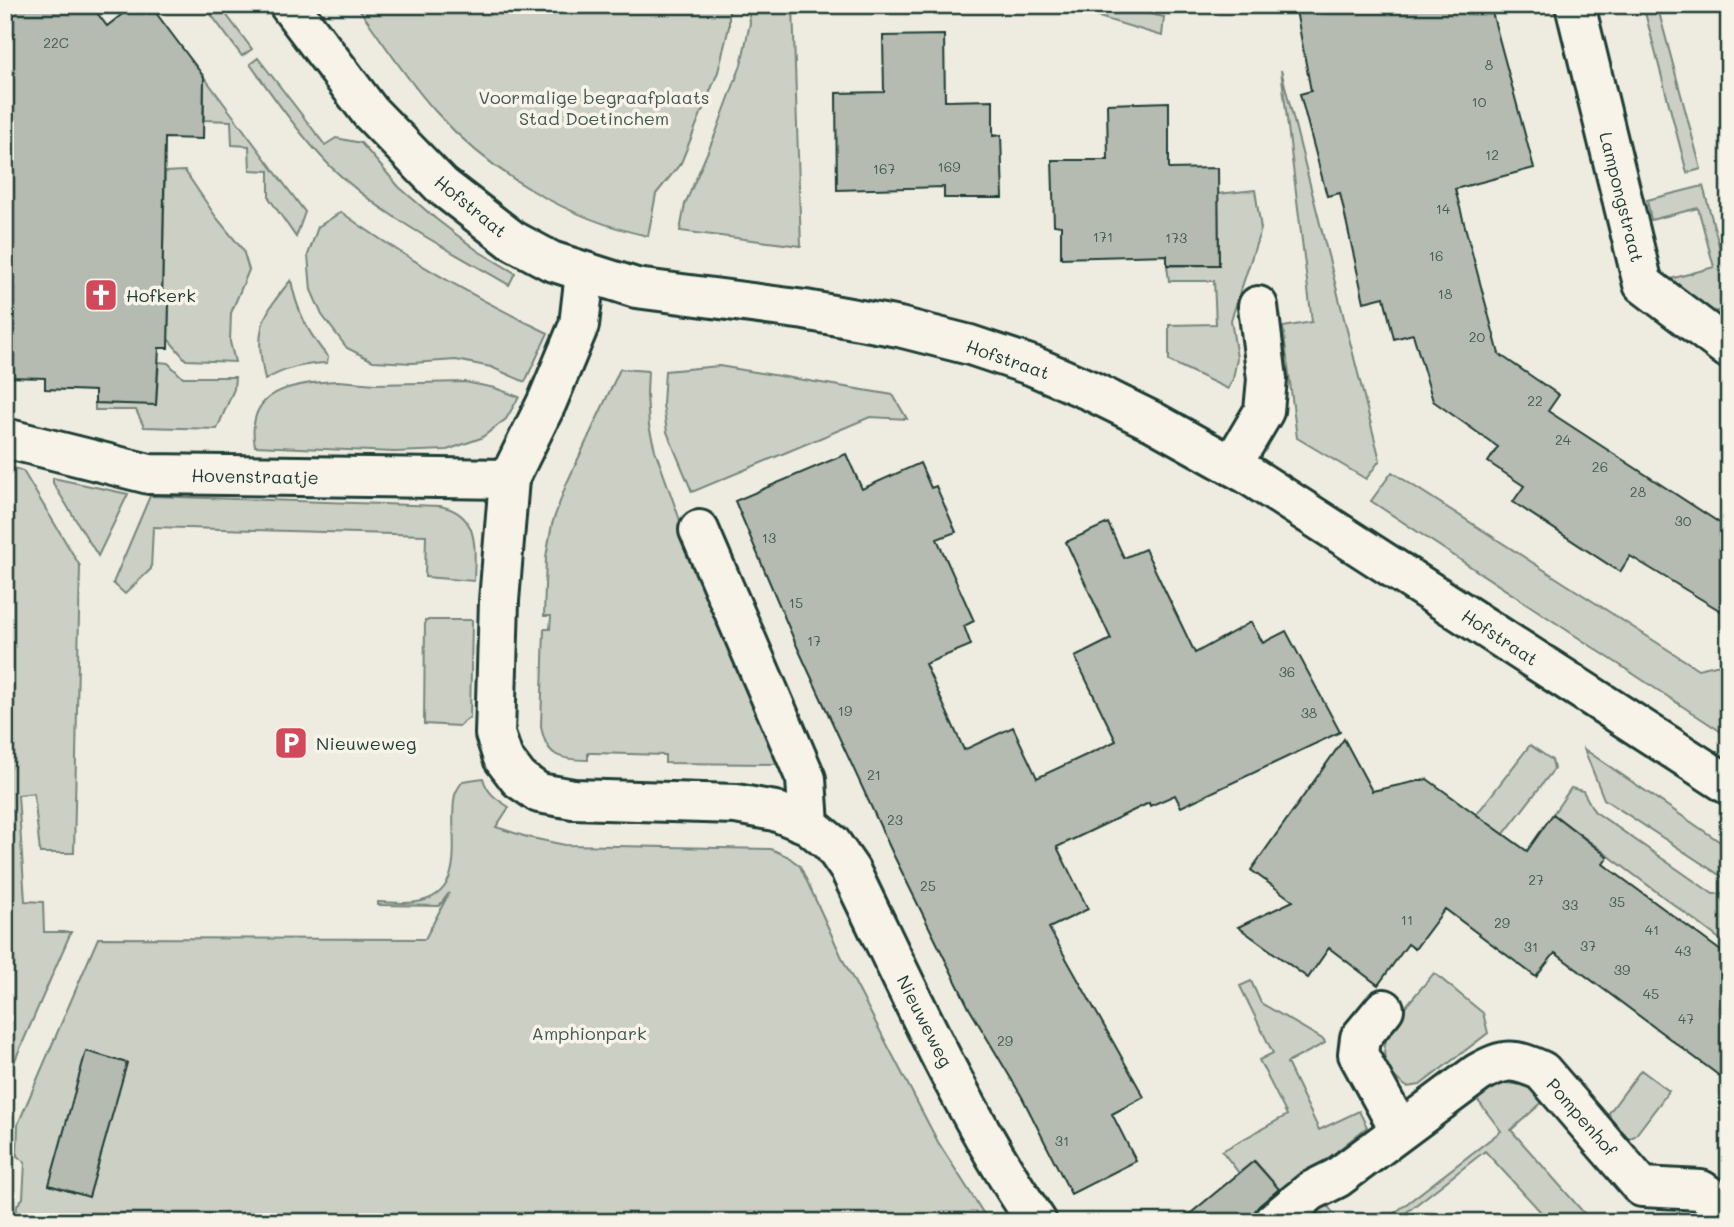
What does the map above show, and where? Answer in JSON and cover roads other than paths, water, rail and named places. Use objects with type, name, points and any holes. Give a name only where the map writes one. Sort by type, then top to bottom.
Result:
[{"type":"street","name":"Hofstraat","points":[[289,5],[370,112],[442,186],[512,240],[551,261],[636,288],[805,310],[899,327],[970,345],[1033,366],[1091,391],[1232,465],[1729,785]]},
{"type":"street","name":"Lampongstraat","points":[[1575,5],[1643,284],[1729,349]]},
{"type":"street","name":"Nieuweweg","points":[[585,273],[579,325],[547,402],[509,479],[499,601],[495,734],[503,758],[519,779],[540,793],[573,799],[736,804],[775,811],[809,825],[832,844],[850,870],[939,1051],[1002,1170],[1037,1222]]},
{"type":"street","points":[[1232,465],[1264,411],[1267,379],[1258,306]]},
{"type":"street","name":"Hovenstraatje","points":[[5,438],[149,474],[509,479]]},
{"type":"street","points":[[699,530],[806,779],[809,825]]},
{"type":"street","points":[[1384,1009],[1360,1038],[1358,1054],[1400,1131]]},
{"type":"street","name":"Pompenhof","points":[[1273,1222],[1311,1191],[1337,1178],[1499,1061],[1522,1062],[1542,1071],[1642,1186],[1700,1190],[1729,1210]]},
{"type":"place","name":"Hofkerk","points":[[101,295]]},
{"type":"place","name":"Nieuweweg","points":[[291,743]]},
{"type":"park label","name":"Voormalige begraafplaats Stad Doetinchem","points":[[594,107]]},
{"type":"park label","name":"Amphionpark","points":[[589,1033]]}]
